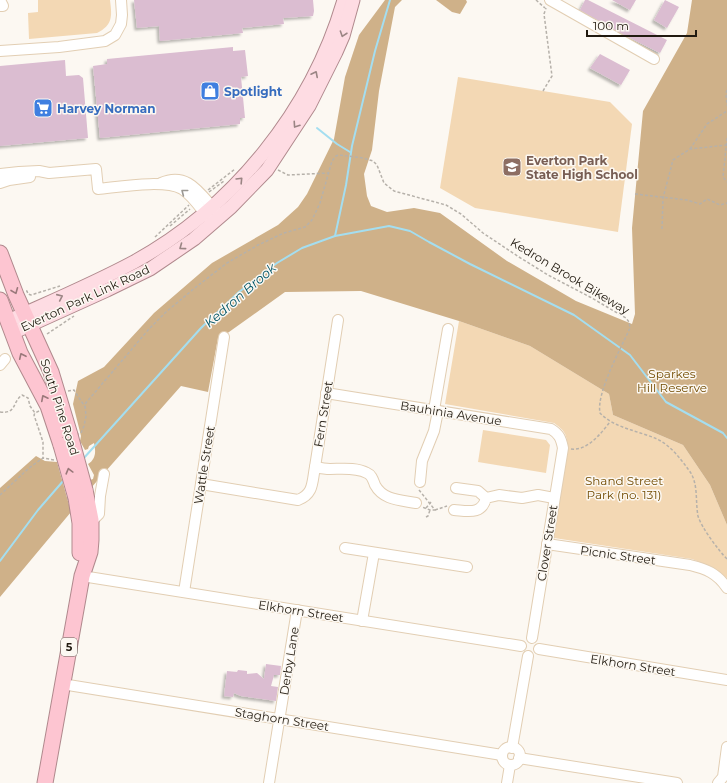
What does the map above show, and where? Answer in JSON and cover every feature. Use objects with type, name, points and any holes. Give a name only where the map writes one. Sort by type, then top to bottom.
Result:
[{"type":"highway","name":"South Pine Road","points":[[0,253],[51,372],[70,438],[86,521],[90,552],[82,576],[45,783]]},
{"type":"highway","name":"South Pine Road","points":[[0,300],[28,369],[48,406],[70,438]]},
{"type":"main road","name":"Everton Park Link Road","points":[[10,327],[134,262],[173,237],[208,210],[244,176],[262,155],[290,117],[322,59],[338,20],[344,0]]},
{"type":"main road","name":"Everton Park Link Road","points":[[27,319],[107,290],[150,269],[194,239],[217,220],[267,170],[306,111],[343,36],[353,0]]},
{"type":"street","points":[[0,0],[3,6],[0,6]]},
{"type":"street","points":[[0,51],[105,41],[115,35],[121,24],[121,0]]},
{"type":"street","points":[[548,4],[654,59]]},
{"type":"street","points":[[0,174],[96,168],[98,189],[157,184],[172,179],[184,180],[191,184],[208,210],[217,220]]},
{"type":"street","points":[[0,184],[23,178],[40,176],[49,172]]},
{"type":"street","name":"Fern Street","points":[[201,484],[298,500],[306,497],[310,490],[315,467],[338,320]]},
{"type":"street","points":[[420,482],[422,461],[434,431],[448,330]]},
{"type":"street","name":"Wattle Street","points":[[184,592],[224,337]]},
{"type":"street","name":"Bauhinia Avenue","points":[[326,393],[551,429],[558,433],[562,439],[563,448]]},
{"type":"street","name":"Clover Street","points":[[532,638],[563,448]]},
{"type":"street","points":[[315,467],[331,469],[342,468],[364,471],[368,473],[376,486],[387,498],[416,503]]},
{"type":"street","name":"South Pine Road","points":[[86,521],[97,517],[100,512],[100,496],[104,474]]},
{"type":"street","points":[[456,488],[478,491],[486,498]]},
{"type":"street","points":[[486,498],[499,495],[522,498],[538,496],[554,498]]},
{"type":"street","points":[[454,510],[471,511],[481,509],[485,504],[486,498]]},
{"type":"street","name":"Picnic Street","points":[[547,544],[690,565],[707,570],[715,575],[727,588]]},
{"type":"street","points":[[345,548],[467,567]]},
{"type":"street","points":[[362,621],[374,553]]},
{"type":"street","name":"Elkhorn Street","points":[[82,576],[520,646]]},
{"type":"street","name":"Derby Lane","points":[[269,783],[297,610]]},
{"type":"street","points":[[532,638],[537,641],[539,650],[534,656],[528,656],[522,652],[520,646],[524,640],[532,638]]},
{"type":"street","name":"Elkhorn Street","points":[[539,650],[727,680]]},
{"type":"street","points":[[512,748],[528,656]]},
{"type":"street","name":"Staghorn Street","points":[[62,684],[502,755]]},
{"type":"street","points":[[718,783],[723,777],[727,747]]},
{"type":"street","points":[[512,748],[519,752],[519,758],[517,762],[510,765],[505,762],[502,755],[505,750],[512,748]]},
{"type":"street","points":[[519,758],[677,783]]},
{"type":"street","points":[[507,783],[510,765]]},
{"type":"path","points":[[543,91],[552,76],[544,14],[548,4]]},
{"type":"path","points":[[727,90],[727,106]]},
{"type":"path","points":[[690,150],[707,124],[727,111]]},
{"type":"path","points":[[727,138],[723,177],[727,182]]},
{"type":"path","points":[[662,229],[663,198],[673,160],[690,150],[727,145]]},
{"type":"path","name":"Kedron Brook Bikeway","points":[[70,438],[84,426],[86,416],[85,404],[149,329],[177,303],[227,263],[258,245],[284,233],[306,226],[312,220],[320,203],[332,161],[339,155],[363,158],[373,161],[377,165],[384,183],[394,191],[446,205],[461,214],[483,233],[519,258],[621,314],[629,322],[630,328],[602,392],[599,403],[600,413],[610,422]]},
{"type":"path","points":[[204,192],[239,166]]},
{"type":"path","points":[[277,169],[288,175],[311,173],[328,174]]},
{"type":"path","points":[[636,194],[687,200],[700,204],[707,199],[720,205],[727,204]]},
{"type":"path","points":[[190,204],[156,237],[190,209]]},
{"type":"path","points":[[27,291],[28,294],[31,295],[60,286]]},
{"type":"path","points":[[65,391],[74,390],[85,407]]},
{"type":"path","points":[[0,412],[9,412],[13,409],[19,397],[22,395],[28,398],[30,406],[35,413],[34,416],[43,442],[43,458]]},
{"type":"path","points":[[35,413],[40,410]]},
{"type":"path","points":[[563,448],[574,449],[588,444],[598,436],[610,422],[659,440],[672,450],[685,465],[695,481],[698,518],[727,559]]},
{"type":"path","points":[[43,458],[57,460]]},
{"type":"path","points":[[0,495],[29,468],[43,458]]},
{"type":"path","points":[[416,503],[417,505],[430,510],[435,510],[419,490],[420,482]]},
{"type":"path","points":[[426,508],[430,502]]},
{"type":"path","points":[[426,517],[428,516],[430,510]]},
{"type":"green space","points":[[38,0],[110,0],[110,20],[106,27],[97,33],[29,39],[28,13],[38,12]]},
{"type":"green space","name":"Sparkes Hill Reserve","points":[[385,0],[402,0],[395,7],[379,91],[372,150],[364,174],[367,196],[371,206],[387,212],[414,208],[440,213],[507,261],[576,301],[632,324],[635,314],[632,228],[643,111],[687,33],[692,0],[727,0],[727,525],[710,485],[683,445],[613,415],[609,394],[530,346],[459,321],[361,291],[285,292],[222,337],[218,338],[208,392],[181,386],[90,489],[90,480],[93,479],[94,475],[88,464],[93,460],[95,449],[94,443],[85,450],[80,441],[81,436],[73,404],[78,381],[104,367],[154,313],[212,263],[278,225],[298,207],[307,194],[334,139],[345,77],[359,35]]},
{"type":"green space","points":[[436,0],[466,0],[467,2],[460,14],[452,12]]},
{"type":"green space","points":[[458,77],[610,102],[632,124],[618,232],[475,208],[440,188]]},
{"type":"green space","name":"Shand Street Park (no. 131)","points":[[459,321],[530,346],[609,394],[613,415],[683,445],[710,485],[727,525],[727,578],[712,567],[692,559],[554,538],[568,446],[566,435],[563,430],[554,423],[445,404]]},
{"type":"green space","points":[[483,430],[546,440],[550,445],[546,473],[478,462]]},
{"type":"green space","points":[[36,456],[45,461],[57,462],[71,512],[0,597],[0,488]]},
{"type":"building","points":[[134,0],[313,0],[314,11],[313,16],[283,18],[284,24],[242,28],[243,33],[160,41],[159,26],[137,28]]},
{"type":"building","points":[[585,0],[588,0],[667,40],[660,53],[580,10]]},
{"type":"building","points":[[612,0],[636,0],[630,10]]},
{"type":"building","points":[[665,0],[679,7],[667,28],[654,20]]},
{"type":"building","points":[[233,47],[233,51],[245,50],[248,76],[241,77],[245,118],[240,118],[240,124],[100,138],[93,66],[107,64],[107,59]]},
{"type":"building","points":[[600,54],[630,70],[621,85],[590,68]]},
{"type":"building","name":"Harvey Norman","points":[[65,60],[66,76],[79,75],[83,78],[88,138],[0,146],[0,66]]},
{"type":"building","points":[[266,664],[281,666],[280,675],[274,675],[271,686],[278,687],[276,701],[241,696],[234,693],[233,697],[224,696],[227,671],[237,672],[238,670],[247,671],[247,674],[257,673],[264,679]]},
{"type":"waterway","points":[[335,236],[346,185],[352,146],[375,51],[390,0]]},
{"type":"waterway","points":[[317,128],[350,152]]},
{"type":"waterway","name":"Kedron Brook","points":[[83,459],[201,328],[239,292],[277,263],[302,248],[335,236],[389,226],[410,231],[470,264],[574,315],[630,355],[666,402],[723,433],[727,438]]},
{"type":"waterway","name":"Kedron Brook","points":[[0,561],[38,510],[64,480]]},
{"type":"place","name":"Spotlight","points":[[210,91]]},
{"type":"place","name":"Harvey Norman","points":[[43,108]]},
{"type":"place","name":"Everton Park State High School","points":[[512,167]]}]
